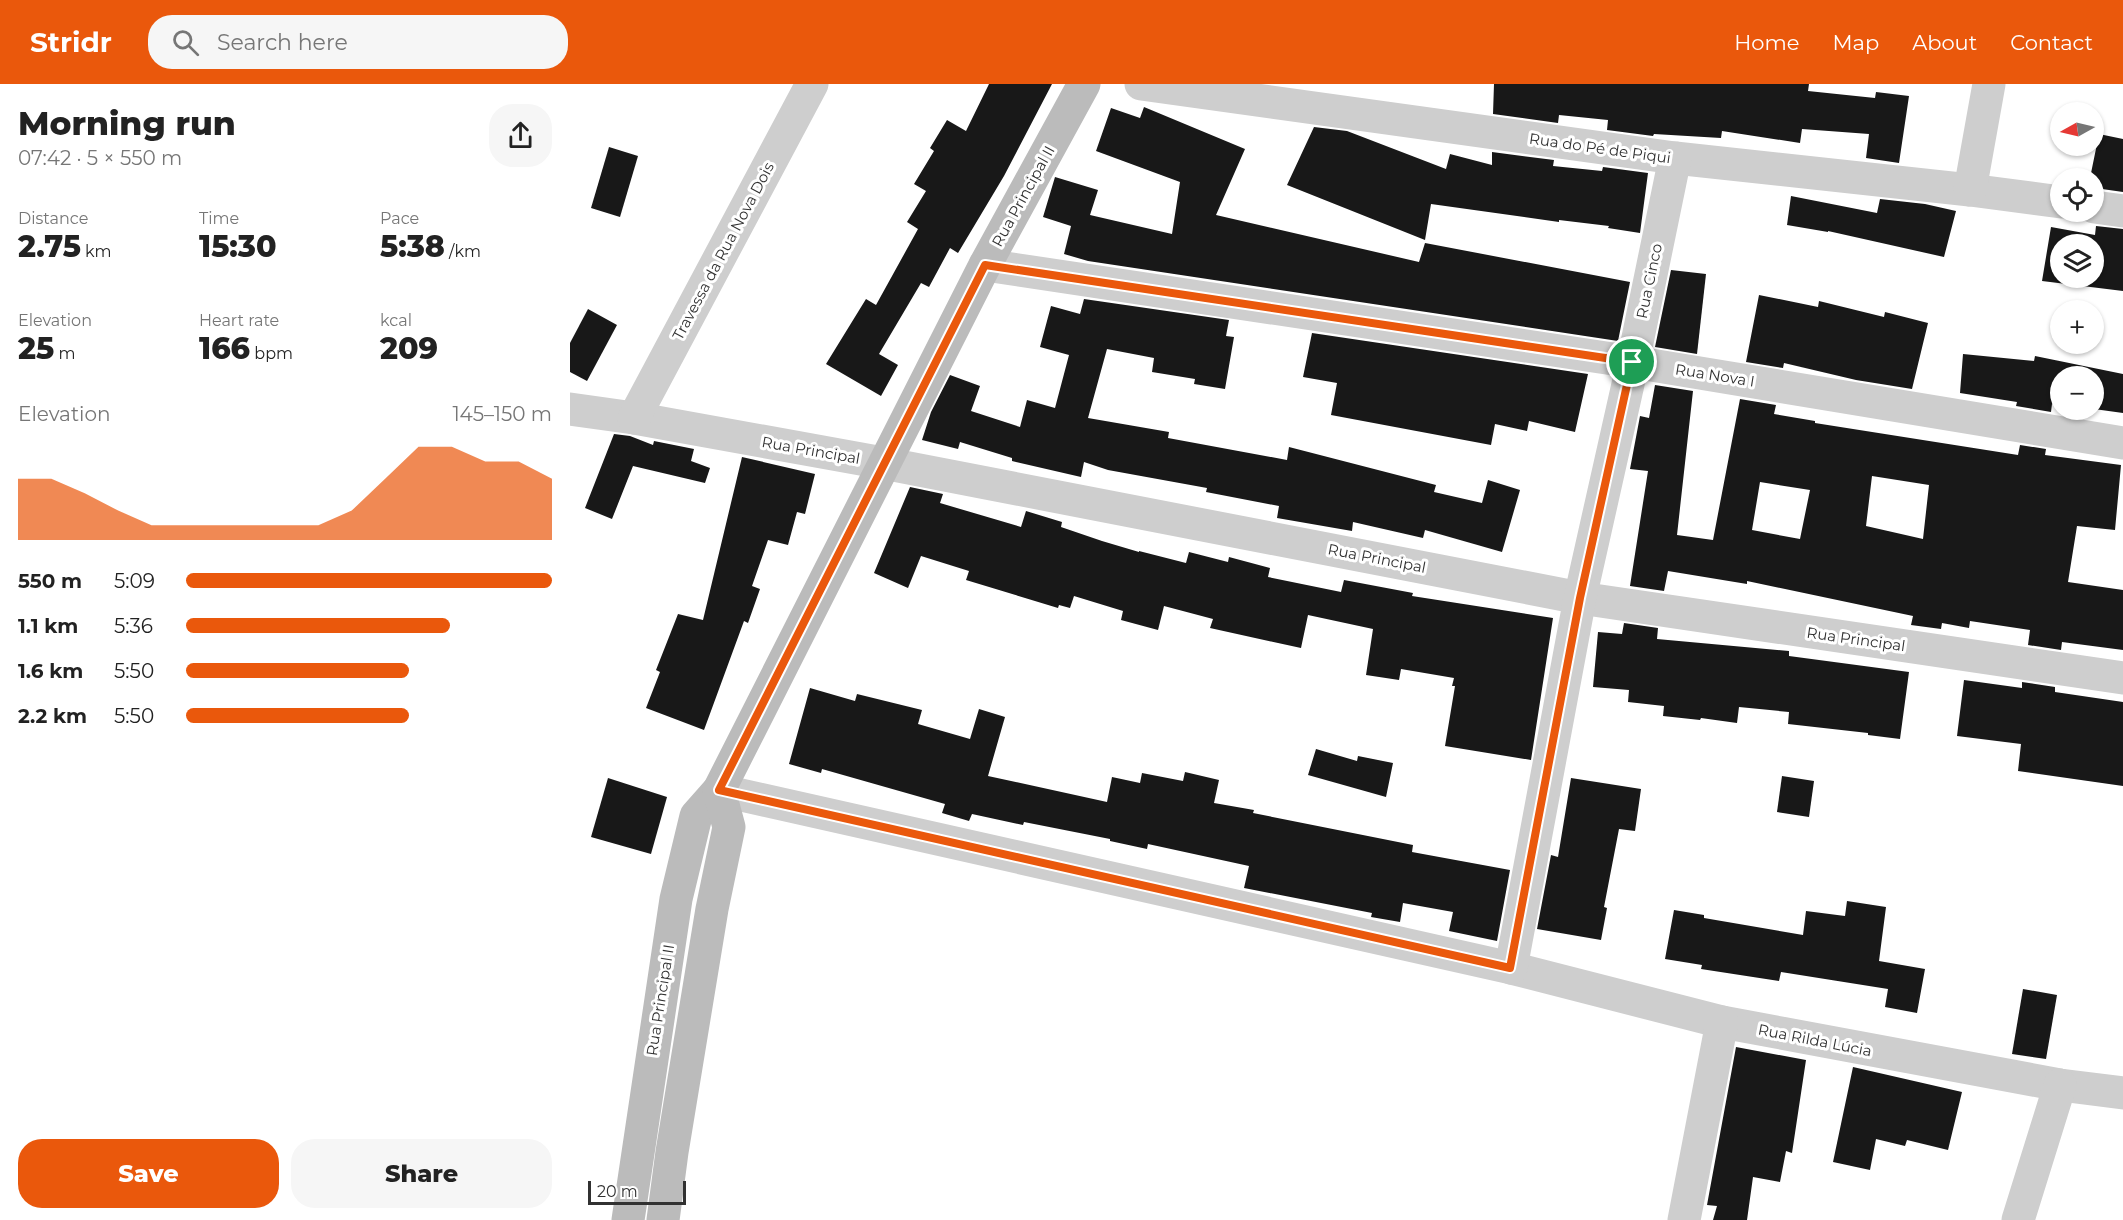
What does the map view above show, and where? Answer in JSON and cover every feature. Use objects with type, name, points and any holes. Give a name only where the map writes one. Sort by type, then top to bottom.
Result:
[{"type":"street","name":"Travessa da Rua Nova Dois","points":[[634,418],[812,84]]},
{"type":"street","name":"Rua Principal II","points":[[628,1220],[676,899],[696,816],[719,790],[985,265],[1084,84]]},
{"type":"street","name":"Rua do Pé de Piqui","points":[[1141,84],[1675,158],[2050,201]]},
{"type":"street","points":[[1970,190],[1989,84]]},
{"type":"street","name":"Rua Cinco","points":[[1510,968],[1580,598],[1675,158]]},
{"type":"street","points":[[2104,208],[2123,211]]},
{"type":"street","name":"Rua Nova I","points":[[985,265],[1632,362],[2123,443]]},
{"type":"street","name":"Rua Principal","points":[[570,409],[634,418],[883,463],[1580,598],[2123,678]]},
{"type":"street","points":[[663,1220],[712,909],[729,827],[719,790]]},
{"type":"street","name":"Rua Rilda Lúcia","points":[[719,790],[1510,968],[1722,1022],[2060,1085],[2123,1093]]},
{"type":"street","points":[[1684,1220],[1722,1022]]},
{"type":"street","points":[[2018,1220],[2060,1085]]},
{"type":"building","points":[[989,84],[1052,84],[1004,176],[958,253],[950,248],[929,287],[921,283],[879,354],[898,365],[881,396],[826,364],[866,299],[876,305],[918,229],[907,222],[926,191],[914,184],[934,151],[930,148],[947,120],[966,131]]},
{"type":"building","points":[[1494,84],[1809,84],[1808,91],[1875,98],[1876,92],[1909,96],[1899,163],[1866,158],[1869,134],[1802,129],[1800,143],[1722,131],[1721,138],[1654,134],[1653,136],[1607,130],[1608,120],[1559,115],[1558,123],[1493,114]]},
{"type":"building","points":[[1144,107],[1245,149],[1216,215],[1419,262],[1425,243],[1630,282],[1618,341],[1088,261],[1064,254],[1071,226],[1043,217],[1055,177],[1098,190],[1090,215],[1172,234],[1180,182],[1096,151],[1111,108],[1140,118]]},
{"type":"building","points":[[1314,127],[1347,131],[1446,169],[1450,154],[1492,165],[1492,152],[1554,160],[1553,166],[1602,171],[1603,167],[1648,173],[1640,233],[1608,228],[1609,226],[1559,220],[1559,222],[1431,204],[1425,240],[1287,185]]},
{"type":"building","points":[[2104,135],[2123,139],[2123,192],[2104,189],[2104,168],[2092,168],[2094,156],[2104,156]]},
{"type":"building","points":[[609,147],[638,156],[620,217],[591,208]]},
{"type":"building","points":[[1791,196],[1877,213],[1880,199],[1925,204],[1956,211],[1944,257],[1828,231],[1787,225]]},
{"type":"building","points":[[2096,226],[2123,229],[2123,291],[2099,288],[2104,288],[2104,234],[2095,234]]},
{"type":"building","points":[[2051,227],[2090,234],[2050,234],[2050,282],[2042,281]]},
{"type":"building","points":[[1671,270],[1706,274],[1697,354],[1655,347]]},
{"type":"building","points":[[1759,295],[1818,307],[1819,301],[1884,317],[1885,312],[1928,323],[1912,389],[1856,380],[1784,363],[1783,368],[1746,362]]},
{"type":"building","points":[[1084,299],[1229,320],[1226,336],[1234,337],[1225,389],[1194,384],[1195,379],[1152,372],[1154,358],[1107,349],[1088,418],[1169,432],[1168,438],[1287,460],[1289,447],[1436,485],[1434,492],[1482,503],[1488,480],[1520,490],[1502,552],[1425,530],[1423,538],[1353,522],[1352,531],[1277,518],[1279,506],[1206,492],[1207,488],[1108,470],[1084,462],[1081,477],[1012,461],[1012,458],[960,442],[958,449],[922,440],[931,412],[950,375],[980,386],[971,411],[1020,427],[1027,400],[1055,408],[1069,355],[1040,347],[1051,306],[1080,314]]},
{"type":"building","points":[[588,309],[617,325],[587,381],[570,372],[570,343]]},
{"type":"building","points":[[1312,333],[1588,374],[1575,432],[1529,421],[1527,431],[1495,424],[1491,445],[1331,415],[1337,383],[1303,377]]},
{"type":"building","points":[[1963,354],[2034,361],[2035,356],[2084,366],[2050,366],[2050,412],[2016,406],[2017,402],[1960,393]]},
{"type":"building","points":[[2104,370],[2123,374],[2123,413],[2104,410]]},
{"type":"building","points":[[1655,385],[1693,391],[1677,535],[1713,540],[1740,399],[1776,405],[1774,414],[1815,421],[1815,423],[2018,455],[2020,445],[2046,449],[2045,455],[2121,465],[2115,530],[2077,526],[2068,582],[2123,590],[2123,650],[2062,642],[2061,650],[2028,645],[2030,630],[1970,621],[1969,628],[1942,623],[1941,629],[1911,625],[1913,616],[1747,581],[1747,584],[1668,571],[1664,591],[1630,586],[1648,471],[1630,469],[1640,416],[1649,418]],"holes":[[[1872,476],[1929,485],[1923,539],[1866,526]],[[1760,482],[1810,490],[1800,539],[1752,530]]]},
{"type":"building","points":[[614,434],[630,436],[653,445],[654,441],[694,449],[691,461],[710,468],[705,483],[633,466],[612,519],[585,508]]},
{"type":"building","points":[[742,457],[815,474],[805,514],[797,512],[788,545],[768,540],[752,586],[760,589],[748,623],[744,621],[704,730],[646,708],[660,672],[656,670],[678,614],[703,620]]},
{"type":"building","points":[[910,487],[943,494],[940,503],[1021,527],[1026,511],[1062,522],[1061,527],[1102,541],[1186,563],[1189,552],[1228,562],[1229,557],[1270,568],[1268,577],[1341,592],[1344,580],[1413,593],[1412,596],[1553,618],[1531,760],[1445,746],[1455,686],[1452,686],[1454,678],[1401,669],[1399,680],[1366,675],[1373,629],[1308,615],[1301,648],[1210,628],[1213,619],[1164,606],[1158,630],[1121,620],[1123,611],[1074,596],[1070,608],[1059,605],[1058,608],[966,580],[969,571],[921,556],[908,588],[874,573]]},
{"type":"building","points":[[1624,623],[1658,628],[1657,639],[1789,651],[1789,656],[1909,672],[1900,739],[1788,724],[1789,712],[1739,707],[1737,723],[1663,716],[1664,706],[1628,702],[1629,690],[1593,687],[1598,632],[1622,634]]},
{"type":"building","points":[[1964,680],[2022,688],[2022,682],[2055,687],[2055,692],[2123,702],[2123,786],[2018,771],[2021,744],[1957,736]]},
{"type":"building","points":[[810,688],[855,701],[857,694],[922,710],[918,724],[970,739],[979,709],[1005,717],[988,776],[1107,802],[1112,777],[1140,783],[1142,773],[1183,781],[1185,772],[1219,780],[1214,803],[1413,845],[1412,852],[1510,870],[1497,941],[1449,931],[1453,912],[1403,903],[1400,922],[1371,917],[1372,913],[1244,888],[1249,866],[1148,844],[1147,849],[1110,841],[1110,839],[1024,822],[1023,825],[972,814],[969,821],[942,813],[945,804],[822,769],[821,773],[789,764]]},
{"type":"building","points":[[1316,749],[1357,761],[1358,756],[1393,763],[1386,797],[1308,775]]},
{"type":"building","points":[[1782,776],[1814,781],[1809,817],[1777,812]]},
{"type":"building","points":[[608,778],[667,797],[651,854],[591,837]]},
{"type":"building","points":[[1571,778],[1641,789],[1635,831],[1619,829],[1604,907],[1607,908],[1601,940],[1537,929],[1551,855],[1558,857]]},
{"type":"building","points":[[1847,901],[1886,907],[1879,961],[1925,969],[1917,1013],[1885,1007],[1888,989],[1781,972],[1779,981],[1701,969],[1702,965],[1665,959],[1674,910],[1704,915],[1704,918],[1803,935],[1806,911],[1845,916]]},
{"type":"building","points":[[2023,989],[2057,995],[2046,1059],[2012,1054]]},
{"type":"building","points":[[1736,1047],[1806,1060],[1792,1153],[1786,1151],[1780,1182],[1753,1177],[1747,1220],[1713,1220],[1717,1206],[1707,1205]]},
{"type":"building","points":[[1853,1067],[1962,1092],[1948,1150],[1907,1140],[1905,1146],[1876,1139],[1870,1170],[1833,1162]]},
{"type":"route","points":[[985,265],[1632,362],[1580,598],[1510,968],[719,790],[985,265]]}]
